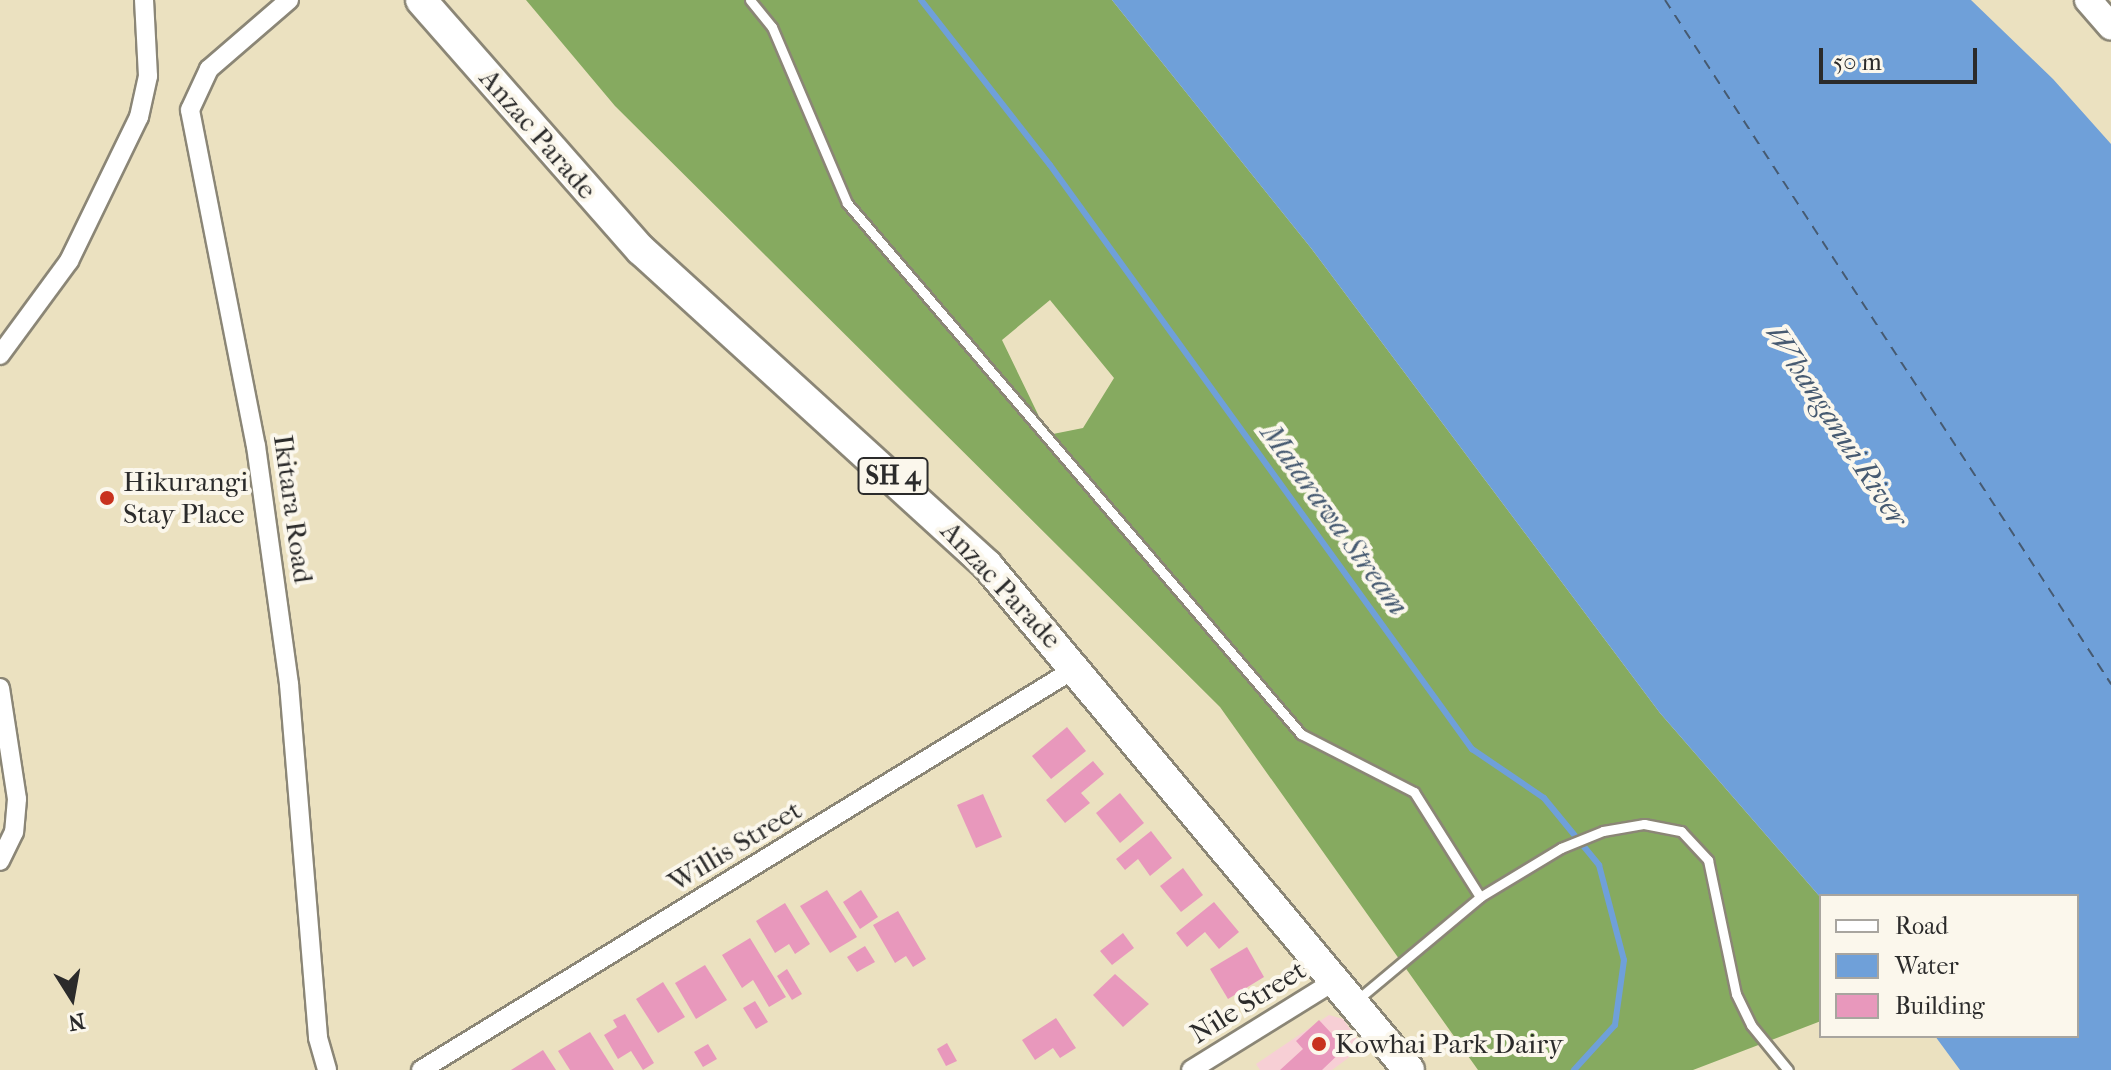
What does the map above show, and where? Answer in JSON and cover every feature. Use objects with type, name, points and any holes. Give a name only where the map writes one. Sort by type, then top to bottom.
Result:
[{"type":"main road","name":"Anzac Parade","points":[[421,0],[641,250],[946,524],[1076,668],[1409,1070]]},
{"type":"main road","points":[[2088,0],[2111,26]]},
{"type":"street","points":[[0,355],[63,271],[139,117],[148,76],[144,0]]},
{"type":"street","name":"Ikitara Road","points":[[289,0],[209,69],[190,110],[256,446],[289,684],[318,1038],[327,1070]]},
{"type":"street","name":"Willis Street","points":[[421,1070],[1076,668]]},
{"type":"street","points":[[0,688],[17,799],[14,832],[0,861]]},
{"type":"street","name":"Nile Street","points":[[1191,1070],[1343,993]]},
{"type":"lane","points":[[750,0],[772,27],[847,203],[1301,734],[1414,792],[1480,897]]},
{"type":"lane","points":[[1343,993],[1480,897],[1561,848],[1603,831],[1644,824],[1681,831],[1708,860],[1736,994],[1751,1025],[1788,1070]]},
{"type":"shaded area","points":[[1329,1015],[1343,1019],[1363,1047],[1332,1070],[1260,1070],[1256,1064]]},
{"type":"green space","points":[[526,0],[1112,0],[1311,248],[1660,713],[1819,896],[1819,1022],[1693,1070],[1478,1070],[1220,707],[615,106]],"holes":[[[1050,300],[1114,378],[1083,428],[1048,435],[1002,340]]]},
{"type":"water","name":"Whanganui River","points":[[1112,0],[1971,0],[2053,79],[2111,144],[2111,1070],[1960,1070],[1936,1038],[2079,1038],[2079,894],[1819,896],[1660,713],[1311,248]]},
{"type":"building","points":[[1067,727],[1086,751],[1051,779],[1032,756]]},
{"type":"building","points":[[1093,761],[1104,774],[1081,793],[1090,803],[1065,823],[1046,800]]},
{"type":"building","points":[[1120,793],[1144,823],[1120,843],[1096,813]]},
{"type":"building","points":[[983,794],[1002,837],[976,848],[957,805]]},
{"type":"building","points":[[1151,831],[1172,858],[1150,876],[1138,859],[1125,870],[1116,859]]},
{"type":"building","points":[[1183,868],[1203,895],[1181,912],[1160,886]]},
{"type":"building","points":[[827,890],[857,937],[830,953],[800,906]]},
{"type":"building","points":[[861,890],[878,917],[860,929],[843,902]]},
{"type":"building","points":[[1214,902],[1239,932],[1219,949],[1205,932],[1187,947],[1176,933]]},
{"type":"building","points":[[785,903],[810,944],[795,954],[789,944],[775,953],[756,921]]},
{"type":"building","points":[[898,911],[926,959],[913,967],[906,956],[895,963],[873,925]]},
{"type":"building","points":[[1123,933],[1134,948],[1112,965],[1100,951]]},
{"type":"building","points":[[750,938],[786,997],[769,1007],[753,980],[742,988],[722,955]]},
{"type":"building","points":[[865,946],[875,962],[857,972],[847,957]]},
{"type":"building","points":[[1247,947],[1264,977],[1228,999],[1210,969]]},
{"type":"building","points":[[705,965],[727,1000],[696,1019],[675,983]]},
{"type":"building","points":[[787,969],[802,994],[792,1000],[777,976]]},
{"type":"building","points":[[1115,974],[1149,1004],[1123,1027],[1093,995]]},
{"type":"building","points":[[663,982],[685,1017],[658,1033],[636,999]]},
{"type":"building","points":[[755,1001],[768,1022],[756,1029],[743,1008]]},
{"type":"building","points":[[625,1014],[654,1063],[643,1070],[631,1051],[618,1059],[604,1035],[617,1027],[613,1020]]},
{"type":"building","points":[[1056,1018],[1076,1048],[1060,1058],[1053,1048],[1035,1060],[1022,1040]]},
{"type":"building","points":[[1319,1020],[1345,1048],[1322,1070],[1280,1070],[1303,1049],[1296,1041]]},
{"type":"building","points":[[590,1032],[614,1070],[570,1070],[558,1051]]},
{"type":"building","points":[[947,1043],[957,1061],[946,1066],[937,1049]]},
{"type":"building","points":[[708,1044],[717,1059],[703,1067],[694,1052]]},
{"type":"building","points":[[543,1050],[556,1070],[511,1070]]},
{"type":"waterway","name":"Matarawa Stream","points":[[921,0],[1050,165],[1472,749],[1544,798],[1599,865],[1624,960],[1615,1025],[1574,1070]]},
{"type":"ferry route","points":[[1665,0],[2111,684]]},
{"type":"place","name":"Hikurangi Stay Place","points":[[107,498]]},
{"type":"place","name":"Kowhai Park Dairy","points":[[1319,1044]]}]
